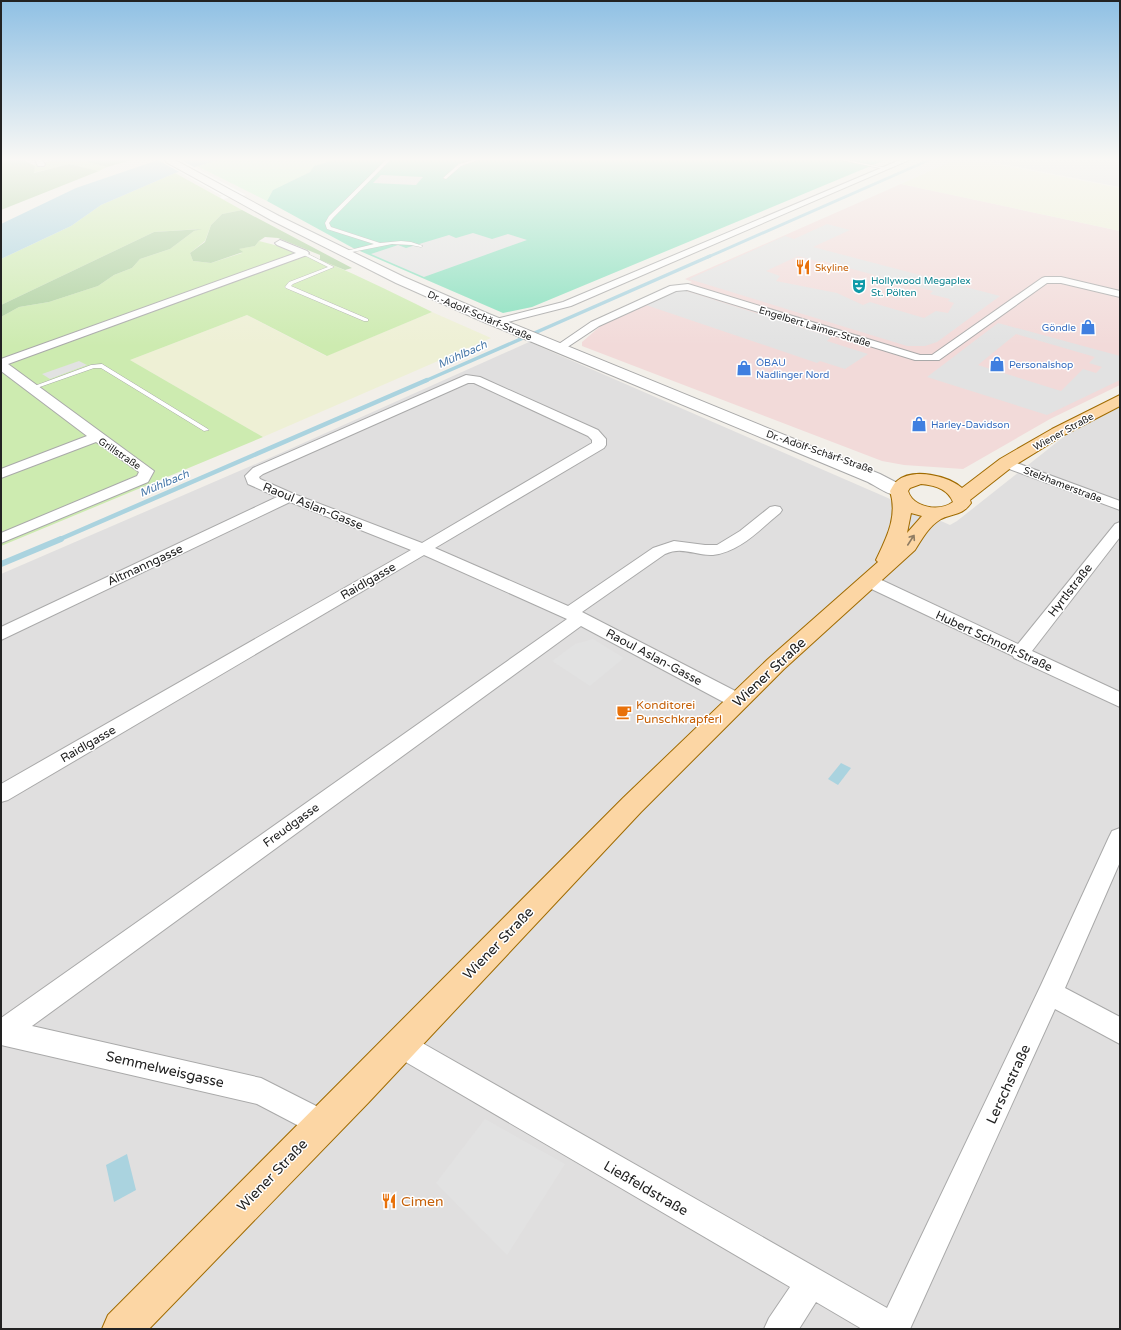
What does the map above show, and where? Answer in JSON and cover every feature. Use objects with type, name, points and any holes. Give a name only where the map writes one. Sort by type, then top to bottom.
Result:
[{"type":"main road","name":"Wiener Straße","points":[[122,1329],[357,1090],[632,805],[776,664],[908,546],[921,525],[930,517],[938,513],[956,509],[962,503],[961,498],[1006,463],[1052,435],[1120,400]]},
{"type":"main road","name":"Wiener Straße","points":[[939,482],[970,477],[1006,463]]},
{"type":"main road","points":[[904,490],[919,479],[939,482],[950,486],[961,498]]},
{"type":"main road","points":[[904,490],[916,508],[938,513]]},
{"type":"main road","points":[[876,574],[895,542],[904,514],[904,490]]},
{"type":"street","name":"Dr.-Adolf-Schärf-Straße","points":[[284,222],[344,253],[514,330],[730,420],[904,490]]},
{"type":"street","points":[[496,322],[567,304],[758,222]]},
{"type":"street","points":[[280,243],[304,253]]},
{"type":"street","points":[[1,364],[304,253]]},
{"type":"street","name":"Engelbert Laimer-Straße","points":[[559,348],[595,324],[674,288],[681,287],[688,287],[919,358],[928,359],[935,358],[1045,280],[1061,280],[1120,294]]},
{"type":"street","name":"Grillstraße","points":[[1,364],[97,437],[147,471],[143,479],[1,538]]},
{"type":"street","name":"Raoul Aslan-Gasse","points":[[463,379],[258,471],[252,476],[253,481],[289,497],[423,549],[574,615],[738,701]]},
{"type":"street","name":"Raidlgasse","points":[[1,794],[423,549],[599,444],[599,439],[593,433],[476,380],[463,379]]},
{"type":"street","points":[[1,474],[97,437]]},
{"type":"street","name":"Stelzhamerstraße","points":[[1006,463],[1120,506]]},
{"type":"street","name":"Altmanngasse","points":[[1,634],[289,497]]},
{"type":"street","points":[[574,615],[659,551],[669,546],[680,545],[714,550],[722,548],[732,544],[775,510]]},
{"type":"street","name":"Hyrtlstraße","points":[[1020,654],[1120,526]]},
{"type":"street","name":"Hubert Schnofl-Straße","points":[[876,574],[1020,654],[1120,700]]},
{"type":"street","name":"Freudgasse","points":[[2,1032],[574,615]]},
{"type":"street","name":"Lerschstraße","points":[[893,1329],[1050,993],[1120,837]]},
{"type":"street","points":[[1050,993],[1120,1031]]},
{"type":"street","name":"Semmelweisgasse","points":[[2,1032],[261,1091],[322,1124]]},
{"type":"street","name":"Ließfeldstraße","points":[[400,1044],[811,1283],[893,1329]]},
{"type":"street","points":[[780,1329],[811,1283]]},
{"type":"lane","points":[[328,222],[329,228],[338,232],[380,244]]},
{"type":"lane","points":[[344,253],[380,244],[403,241],[420,246]]},
{"type":"lane","points":[[304,253],[332,267],[291,283],[288,287],[366,320]]},
{"type":"lane","points":[[32,388],[94,366],[102,366],[206,430]]},
{"type":"shaded area","points":[[814,222],[1078,222],[1120,231],[1120,385],[1050,419],[963,469],[904,465],[882,461],[582,346],[582,342],[604,323],[692,282],[685,279]]},
{"type":"shaded area","points":[[827,224],[850,230],[813,247],[1000,296],[937,342],[925,346],[907,346],[689,279],[785,236],[794,239]],"holes":[[[798,256],[820,262],[823,261],[933,291],[930,294],[950,299],[948,301],[954,303],[948,313],[936,311],[924,318],[870,302],[863,305],[837,293],[776,281],[780,276],[766,271]]]},
{"type":"shaded area","points":[[473,233],[492,239],[508,234],[527,240],[424,277],[371,254],[398,245],[406,248],[449,235],[456,238]]},
{"type":"shaded area","points":[[680,289],[831,337],[827,341],[868,354],[845,369],[820,361],[817,363],[646,305]]},
{"type":"shaded area","points":[[998,323],[1120,356],[1120,380],[1047,415],[927,377]],"holes":[[[1016,334],[1095,357],[1089,363],[1102,367],[1096,373],[1083,369],[1061,391],[978,365]]]},
{"type":"shaded area","points":[[529,342],[950,525],[1066,435],[1120,407],[1120,1329],[1,1329],[1,574],[281,453]]},
{"type":"shaded area","points":[[79,361],[87,365],[50,379],[42,374]]},
{"type":"shaded area","points":[[593,639],[624,658],[590,686],[552,661],[575,644]]},
{"type":"shaded area","points":[[485,1119],[565,1164],[507,1255],[436,1183]]},
{"type":"green space","points":[[77,222],[214,222],[211,225],[205,241],[190,253],[193,261],[211,263],[242,253],[238,249],[255,246],[259,241],[326,262],[432,312],[327,356],[247,315],[130,360],[263,437],[1,546],[1,317],[19,307],[49,302],[98,286],[114,275],[132,268],[140,259],[170,249],[194,231],[200,229],[154,232],[1,305],[1,259]]},
{"type":"green space","points":[[214,222],[265,222],[352,268],[345,270],[320,260],[320,255],[278,238],[265,237],[255,246],[239,249],[243,252],[211,263],[193,261],[190,253],[205,242],[211,225]]},
{"type":"green space","points":[[306,222],[736,222],[532,307],[503,313],[353,248]]},
{"type":"green space","points":[[1078,222],[1120,222],[1120,231]]},
{"type":"green space","points":[[202,229],[194,231],[170,249],[140,259],[132,268],[114,275],[98,286],[49,302],[19,307],[1,317],[1,305],[154,232]]},
{"type":"green space","points":[[432,312],[491,338],[263,437],[130,360],[247,315],[326,356]]},
{"type":"water","points":[[5,222],[77,222],[1,259],[1,224]]},
{"type":"water","points":[[841,763],[851,768],[838,785],[828,779]]},
{"type":"water","points":[[127,1154],[136,1190],[114,1202],[106,1165]]},
{"type":"waterway","name":"Mühlbach","points":[[708,257],[788,222]]},
{"type":"waterway","name":"Mühlbach","points":[[425,381],[710,256]]},
{"type":"waterway","name":"Mühlbach","points":[[58,540],[427,380]]},
{"type":"waterway","name":"Mühlbach","points":[[1,564],[61,539]]},
{"type":"place","name":"Skyline","points":[[803,267]]},
{"type":"place","name":"Hollywood Megaplex St. Pölten","points":[[859,286]]},
{"type":"place","name":"Göndle","points":[[1088,327]]},
{"type":"place","name":"Personalshop","points":[[997,364]]},
{"type":"place","name":"ÖBAU Nadlinger Nord","points":[[744,368]]},
{"type":"place","name":"Harley-Davidson","points":[[919,424]]},
{"type":"place","name":"Konditorei Punschkrapferl","points":[[624,712]]},
{"type":"place","name":"Cimen","points":[[389,1201]]}]
